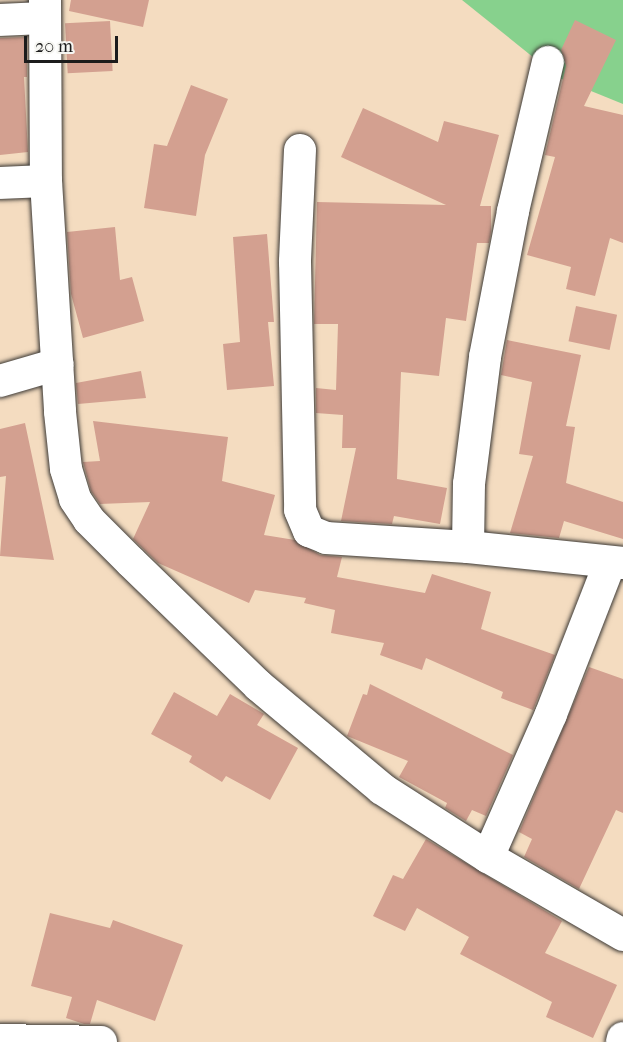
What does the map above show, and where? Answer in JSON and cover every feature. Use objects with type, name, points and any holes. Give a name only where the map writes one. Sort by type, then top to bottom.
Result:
[{"type":"street","points":[[0,20],[44,9],[46,181],[66,469],[75,499],[89,520],[267,693],[382,789],[488,857],[623,935]]},
{"type":"street","points":[[468,547],[469,484],[485,357],[513,211],[548,62]]},
{"type":"street","points":[[300,150],[295,261],[300,510],[309,531],[326,538],[468,547],[616,563],[488,857]]},
{"type":"street","points":[[0,183],[46,181]]},
{"type":"street","points":[[0,381],[58,364]]},
{"type":"street","points":[[0,1040],[101,1042]]},
{"type":"green space","points":[[462,0],[623,0],[623,104],[559,78]]},
{"type":"building","points":[[71,0],[149,0],[143,27],[69,11]]},
{"type":"building","points":[[575,20],[616,40],[584,106],[623,115],[623,243],[610,238],[595,296],[566,289],[571,267],[527,255],[555,157],[545,155],[566,66],[561,50]]},
{"type":"building","points":[[110,21],[113,71],[68,73],[65,23]]},
{"type":"building","points":[[27,37],[27,77],[24,77],[28,152],[0,155],[0,38]]},
{"type":"building","points":[[191,85],[228,99],[205,155],[196,216],[144,208],[154,144],[167,146]]},
{"type":"building","points":[[363,108],[438,142],[444,121],[499,135],[480,206],[491,206],[491,232],[489,243],[477,243],[466,321],[446,318],[439,376],[401,372],[397,479],[447,488],[440,524],[394,516],[392,524],[341,521],[356,448],[342,448],[343,415],[316,413],[316,388],[336,390],[338,324],[314,324],[317,202],[446,205],[341,157]]},
{"type":"building","points":[[115,227],[120,280],[132,277],[144,321],[83,338],[71,294],[67,232]]},
{"type":"building","points":[[267,234],[274,322],[268,322],[274,386],[227,390],[223,344],[240,342],[233,237]]},
{"type":"building","points":[[576,306],[617,315],[610,350],[569,341]]},
{"type":"building","points":[[507,340],[581,355],[566,426],[575,427],[566,483],[623,502],[623,539],[564,521],[559,538],[510,533],[533,456],[519,454],[532,382],[501,375]]},
{"type":"building","points":[[141,371],[146,398],[78,404],[76,383]]},
{"type":"building","points":[[93,421],[228,437],[222,481],[275,495],[264,535],[295,540],[320,555],[342,557],[337,577],[425,593],[432,574],[491,592],[481,629],[555,655],[533,710],[501,698],[503,692],[426,658],[422,670],[380,655],[384,643],[331,633],[335,610],[304,603],[306,598],[255,590],[249,603],[158,563],[133,539],[150,502],[100,504],[91,491],[83,462],[100,461]]},
{"type":"building","points":[[25,423],[54,560],[0,556],[6,476],[0,477],[0,429]]},
{"type":"building","points":[[589,667],[623,679],[623,813],[616,810],[579,889],[524,857],[532,839],[519,832]]},
{"type":"building","points":[[370,684],[513,755],[486,816],[472,810],[466,821],[445,808],[447,803],[399,777],[408,761],[347,736],[363,694],[367,695]]},
{"type":"building","points":[[174,692],[217,716],[230,694],[264,714],[257,725],[298,748],[270,800],[226,776],[222,782],[189,762],[192,756],[151,734]]},
{"type":"building","points":[[426,839],[562,921],[545,953],[617,985],[593,1038],[546,1017],[552,1002],[460,954],[469,937],[417,908],[405,931],[373,916],[393,875],[403,879]]},
{"type":"building","points":[[50,913],[110,928],[113,920],[183,945],[155,1021],[97,1000],[90,1024],[84,1024],[66,1018],[72,997],[31,986]]}]
